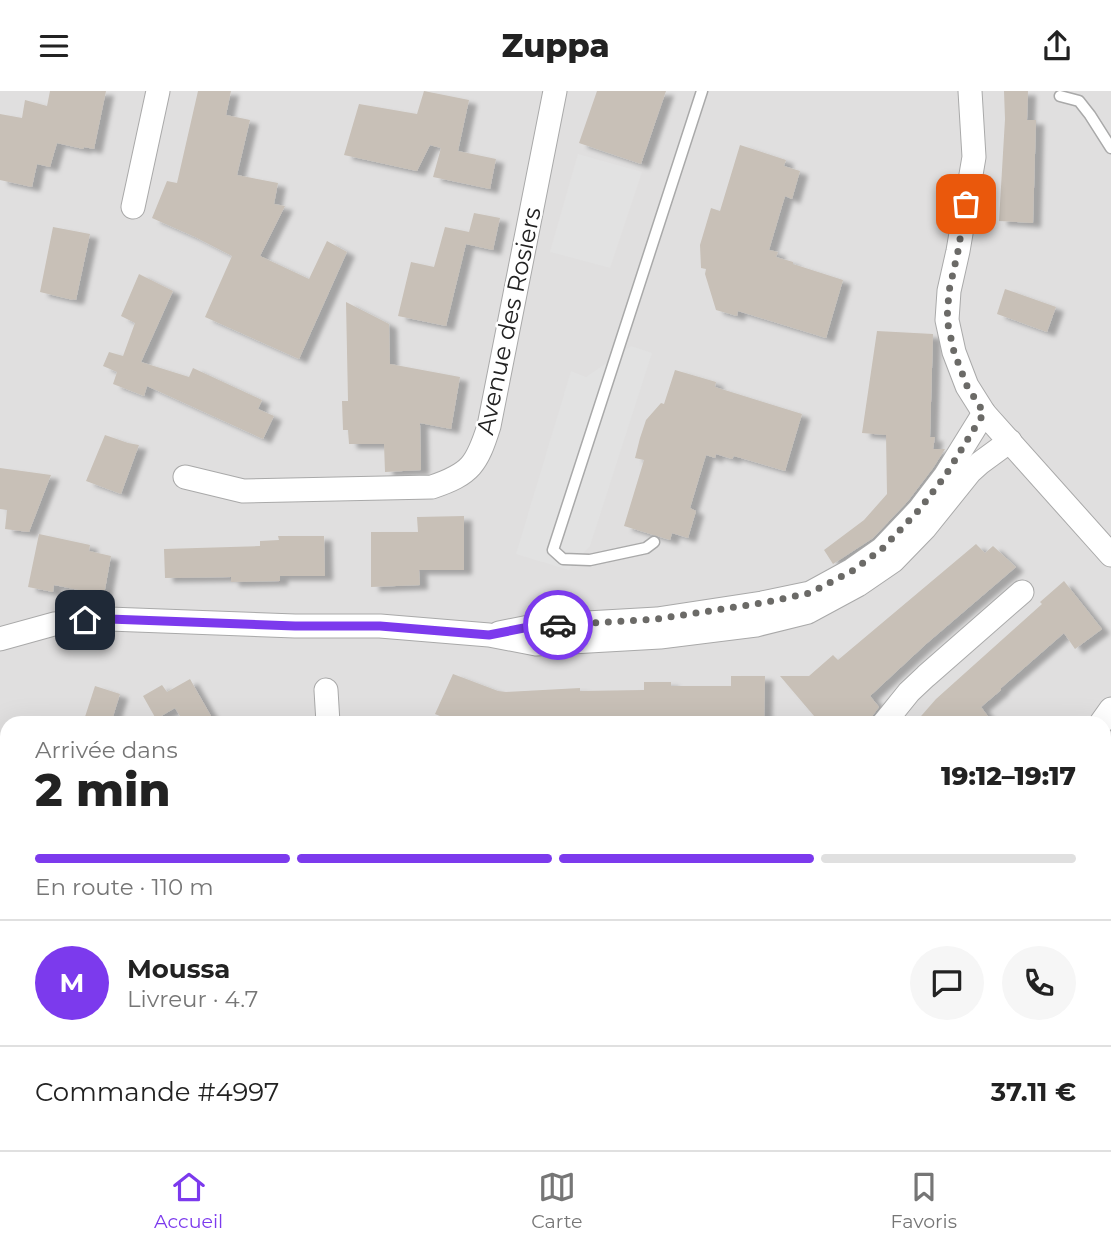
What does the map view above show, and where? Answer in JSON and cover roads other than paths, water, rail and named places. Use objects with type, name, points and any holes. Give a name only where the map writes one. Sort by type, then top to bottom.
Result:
[{"type":"street","points":[[133,207],[158,91]]},
{"type":"street","name":"Avenue des Rosiers","points":[[185,477],[243,491],[432,487],[453,480],[470,468],[482,449],[489,426],[555,91]]},
{"type":"street","points":[[970,91],[974,157],[949,291],[947,320],[954,352],[967,386],[984,413],[1111,555]]},
{"type":"street","points":[[489,635],[534,626],[657,619],[810,593],[852,571],[882,549],[919,510],[945,476],[984,413]]},
{"type":"street","points":[[0,639],[54,624],[109,619],[295,626],[380,626],[489,635],[536,644],[660,637],[756,625],[808,612],[858,585],[893,561],[925,528],[970,472],[1010,441]]},
{"type":"street","points":[[890,716],[926,676],[1022,592]]},
{"type":"street","points":[[326,690],[328,716]]},
{"type":"lane","points":[[654,542],[646,548],[590,560],[563,559],[553,551],[702,91]]},
{"type":"lane","points":[[1060,96],[1079,101],[1111,148]]}]
